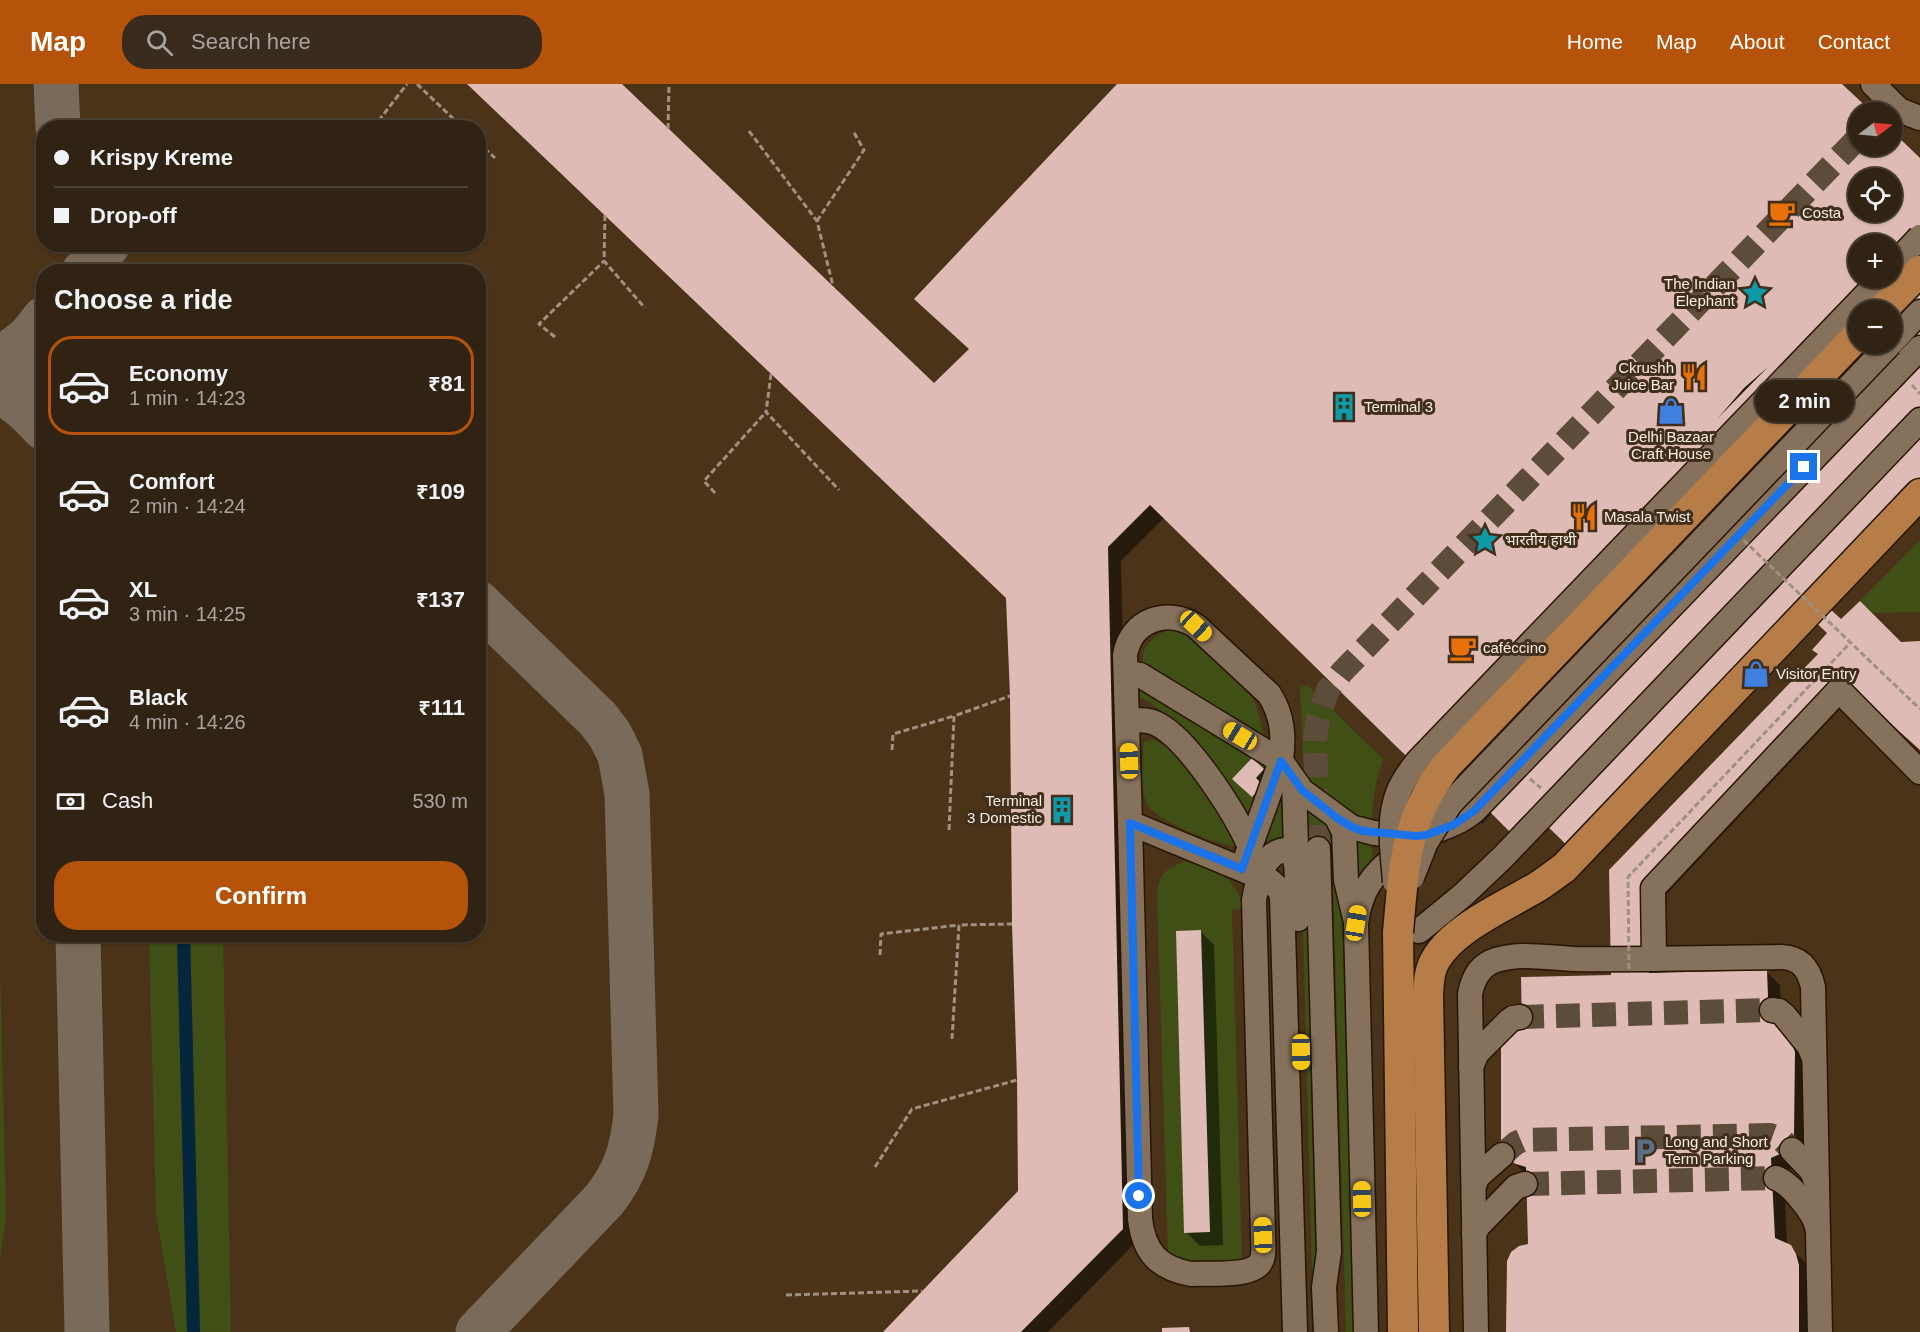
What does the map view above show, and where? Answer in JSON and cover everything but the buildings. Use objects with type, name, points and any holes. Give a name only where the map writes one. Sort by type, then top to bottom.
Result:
[{"type":"main road","points":[[1892,300],[1920,271]]},
{"type":"main road","points":[[1403,1332],[1409,932],[1403,872],[1409,838],[1418,812],[1435,780],[1447,765],[1848,345]]},
{"type":"main road","points":[[1434,1332],[1428,995],[1429,976],[1435,960],[1444,947],[1457,935],[1541,885],[1564,868],[1920,494]]},
{"type":"lane","points":[[1873,84],[1899,110],[1920,118]]},
{"type":"lane","points":[[1893,84],[1920,109]]},
{"type":"lane","points":[[1902,256],[1920,237]]},
{"type":"lane","points":[[1409,932],[1392,826],[1398,791],[1413,768],[1872,288]]},
{"type":"lane","points":[[1902,331],[1920,312]]},
{"type":"lane","points":[[1126,673],[1140,675],[1287,771],[1302,790],[1352,827],[1374,833],[1416,836],[1426,835],[1453,825],[1474,811],[1920,348]]},
{"type":"lane","points":[[1409,932],[1413,872],[1426,842],[1450,804],[1880,354]]},
{"type":"lane","points":[[1409,932],[1503,857],[1920,420]]},
{"type":"lane","points":[[1127,720],[1143,720],[1161,726],[1187,750],[1225,803],[1243,831],[1250,847],[1254,900],[1263,1235],[1262,1259],[1259,1265],[1250,1271],[1191,1274],[1170,1268],[1160,1262],[1148,1248],[1141,1231],[1127,720],[1126,647],[1136,631],[1154,619],[1165,616],[1187,620],[1269,694],[1276,705],[1282,726],[1282,749],[1287,771],[1296,864],[1306,1286],[1310,1332]]},
{"type":"lane","points":[[1654,958],[1653,888],[1839,690],[1920,772]]},
{"type":"lane","points":[[1250,847],[1287,771]]},
{"type":"lane","points":[[1337,818],[1344,832],[1345,874],[1356,923]]},
{"type":"lane","points":[[1130,823],[1251,873],[1276,885],[1280,891],[1284,904],[1289,1166],[1296,1332]]},
{"type":"lane","points":[[1366,1332],[1356,923],[1358,907],[1365,888],[1373,877],[1382,867],[1426,835]]},
{"type":"lane","points":[[1318,849],[1329,1252],[1324,1287],[1326,1332]]},
{"type":"lane","points":[[1251,873],[1275,852],[1285,850],[1290,852],[1296,864]]},
{"type":"lane","points":[[1476,1332],[1470,994],[1476,975],[1488,964],[1497,959],[1537,956],[1573,959],[1791,957],[1799,961],[1811,976],[1815,1062],[1820,1332]]},
{"type":"lane","points":[[1772,1010],[1784,1015],[1809,1046],[1815,1062]]},
{"type":"lane","points":[[1472,1067],[1477,1053],[1509,1021],[1520,1017]]},
{"type":"lane","points":[[1792,1150],[1812,1171],[1818,1185]]},
{"type":"lane","points":[[1473,1186],[1478,1177],[1502,1155]]},
{"type":"lane","points":[[1776,1178],[1785,1182],[1812,1213],[1818,1230]]},
{"type":"lane","points":[[1474,1234],[1478,1226],[1516,1187],[1525,1184]]},
{"type":"lane","points":[[1329,1252],[1337,1288],[1338,1332]]},
{"type":"path","points":[[379,120],[407,84]]},
{"type":"path","points":[[417,84],[455,120]]},
{"type":"path","points":[[668,129],[669,84]]},
{"type":"path","points":[[749,131],[817,221],[833,286]]},
{"type":"path","points":[[817,221],[864,150],[853,131]]},
{"type":"path","points":[[486,150],[495,158]]},
{"type":"path","points":[[605,215],[604,261],[645,308]]},
{"type":"path","points":[[555,337],[540,324],[604,261]]},
{"type":"path","points":[[716,494],[704,481],[766,412],[771,374]]},
{"type":"path","points":[[766,412],[839,490]]},
{"type":"path","points":[[1730,528],[1920,709]]},
{"type":"path","points":[[1629,969],[1628,877],[1851,642]]},
{"type":"path","points":[[892,750],[893,734],[1010,696]]},
{"type":"path","points":[[949,830],[954,716]]},
{"type":"path","points":[[880,955],[881,934],[959,925],[1012,924]]},
{"type":"path","points":[[952,1039],[959,925]]},
{"type":"path","points":[[875,1167],[912,1109],[1017,1080]]},
{"type":"path","points":[[786,1295],[922,1291]]},
{"type":"shaded area","points":[[0,84],[1920,84],[1920,1332],[0,1332]]},
{"type":"green space","points":[[1920,540],[1920,612],[1872,613],[1860,601]]},
{"type":"green space","points":[[1174,629],[1186,633],[1245,687],[1260,718],[1264,739],[1143,664],[1147,645],[1156,636]]},
{"type":"green space","points":[[1307,685],[1383,759],[1375,790],[1372,823],[1356,818],[1308,782],[1304,772],[1300,688]]},
{"type":"green space","points":[[1139,688],[1269,761],[1252,825],[1182,732],[1150,702],[1136,697],[1133,692]]},
{"type":"green space","points":[[1153,740],[1179,757],[1191,770],[1222,816],[1238,844],[1236,846],[1215,842],[1186,830],[1151,809],[1146,802],[1142,775],[1144,742]]},
{"type":"green space","points":[[1282,778],[1292,840],[1261,849]]},
{"type":"green space","points":[[1300,807],[1326,817],[1340,845],[1354,1332],[1346,1332],[1332,846],[1307,847],[1315,1248],[1321,1286],[1316,1332],[1313,1316]]},
{"type":"green space","points":[[1352,838],[1371,842],[1373,859],[1357,880]]},
{"type":"green space","points":[[1184,862],[1205,865],[1223,874],[1236,889],[1243,909],[1232,910],[1242,1262],[1195,1264],[1186,1262],[1168,1251],[1157,895],[1159,882],[1164,873]]},
{"type":"green space","points":[[149,942],[177,942],[187,1332],[176,1332],[156,1214]]},
{"type":"green space","points":[[190,942],[223,942],[231,1332],[200,1332]]},
{"type":"green space","points":[[0,967],[6,1217],[0,1259]]},
{"type":"water","points":[[177,942],[190,942],[200,1332],[187,1332]]},
{"type":"taxiway","points":[[56,84],[58,120]]},
{"type":"taxiway","points":[[91,264],[101,252]]},
{"type":"taxiway","points":[[0,360],[29,338],[36,329]]},
{"type":"taxiway","points":[[0,377],[36,375]]},
{"type":"taxiway","points":[[0,392],[24,408],[36,420]]},
{"type":"taxiway","points":[[478,1332],[612,1190],[627,1160],[636,1115],[627,794],[620,755],[610,735],[598,719],[486,611]]},
{"type":"taxiway","points":[[78,942],[87,1332]]},
{"type":"tunnel","points":[[1318,849],[1315,739],[1318,718],[1328,690],[1342,672],[1848,148]]},
{"type":"tunnel","points":[[1520,1017],[1772,1010]]},
{"type":"tunnel","points":[[1502,1155],[1523,1140],[1770,1135],[1781,1139],[1792,1150]]},
{"type":"tunnel","points":[[1525,1184],[1776,1178]]},
{"type":"place","name":"Costa","points":[[1782,213]]},
{"type":"place","name":"The Indian Elephant","points":[[1755,293]]},
{"type":"place","name":"Ckrushh Juice Bar","points":[[1694,377]]},
{"type":"place","name":"Terminal 3","points":[[1344,407]]},
{"type":"place","name":"Delhi Bazaar Craft House","points":[[1671,411]]},
{"type":"place","name":"Masala Twist","points":[[1584,517]]},
{"type":"place","name":"भारतीय हाथी","points":[[1485,540]]},
{"type":"place","name":"caféccino","points":[[1463,648]]},
{"type":"place","name":"Visitor Entry","points":[[1756,674]]},
{"type":"place","name":"Terminal 3 Domestic","points":[[1062,810]]},
{"type":"place","name":"Long and Short Term Parking","points":[[1645,1151]]},
{"type":"route","points":[[1139,1196],[1130,823],[1242,869],[1281,761],[1302,790],[1352,827],[1374,833],[1416,836],[1426,835],[1453,825],[1474,811],[1804,467]]}]
